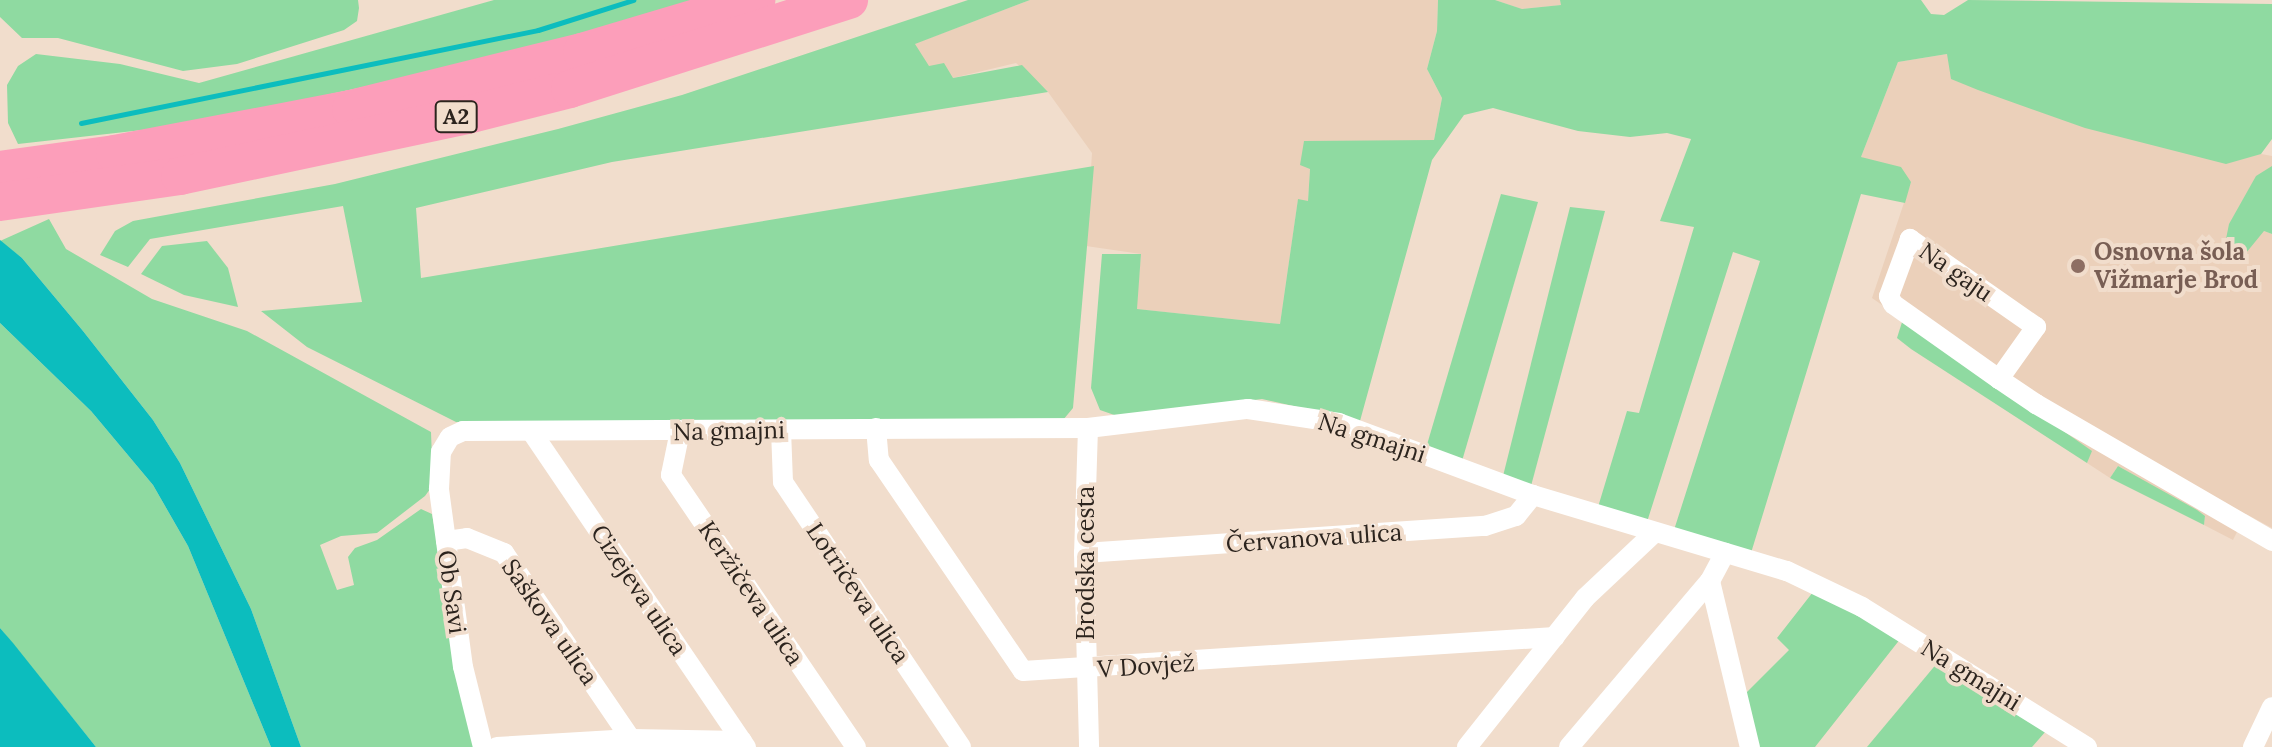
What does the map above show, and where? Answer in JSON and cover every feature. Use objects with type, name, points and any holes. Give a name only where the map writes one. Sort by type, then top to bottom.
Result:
[{"type":"highway","name":"A2","points":[[0,202],[30,177],[351,109],[582,52],[756,0]]},
{"type":"highway","name":"A2","points":[[30,177],[326,148],[482,111],[716,45],[849,0]]},
{"type":"street","name":"Na gaju","points":[[1999,379],[2036,327],[1910,239],[1889,296],[1893,304],[1999,379],[2138,467],[2272,541]]},
{"type":"street","name":"Na gmajni","points":[[450,437],[463,431],[533,434],[1088,428],[1248,409],[1284,412],[1339,423],[1533,495],[1787,571],[1862,607],[2087,747]]},
{"type":"street","name":"V Dovjež","points":[[876,428],[879,460],[1023,671],[1086,670],[1555,637]]},
{"type":"street","name":"Brodska cesta","points":[[1088,428],[1084,553],[1089,747]]},
{"type":"street","name":"Lotričeva ulica","points":[[781,430],[783,482],[961,747]]},
{"type":"street","name":"Keržičeva ulica","points":[[680,431],[671,475],[856,747]]},
{"type":"street","name":"Cizejeva ulica","points":[[533,434],[744,744]]},
{"type":"street","name":"Ob Savi","points":[[450,437],[441,452],[439,473],[446,541],[463,667],[483,747]]},
{"type":"street","name":"Červanova ulica","points":[[1084,553],[1494,525],[1516,516],[1533,495]]},
{"type":"street","points":[[1467,747],[1585,598],[1655,532]]},
{"type":"street","name":"Saškova ulica","points":[[446,541],[467,538],[504,553],[631,739]]},
{"type":"street","points":[[1569,747],[1710,581],[1725,553]]},
{"type":"street","points":[[1710,581],[1750,747]]},
{"type":"street","points":[[2253,747],[2272,707]]},
{"type":"street","points":[[497,747],[631,739],[744,744]]},
{"type":"shaded area","points":[[1030,0],[1438,0],[1437,31],[1427,69],[1442,98],[1434,140],[1310,169],[1308,202],[1298,200],[1280,324],[1136,309],[1141,254],[1086,246],[1092,153],[1048,92],[1016,63],[953,78],[929,67],[914,44]]},
{"type":"shaded area","points":[[1495,0],[1560,0],[1562,5],[1521,9]]},
{"type":"shaded area","name":"Osnovna šola Vižmarje Brod","points":[[1947,54],[2143,132],[2272,156],[2272,196],[2264,231],[2272,234],[2272,528],[2246,514],[2233,540],[2204,525],[2205,516],[2118,466],[2110,478],[2087,463],[2091,451],[1872,298],[1911,182],[1861,157],[1898,62]]},
{"type":"green space","points":[[0,0],[358,0],[359,8],[357,21],[344,30],[237,64],[183,71],[58,38],[22,38],[0,17]]},
{"type":"green space","points":[[494,0],[696,0],[493,59],[187,125],[18,144],[8,123],[7,85],[18,66],[36,54],[120,64],[199,83]]},
{"type":"green space","points":[[968,0],[1030,0],[915,44],[929,66],[944,63],[953,78],[1022,65],[1048,92],[612,162],[416,208],[421,278],[1094,166],[1073,408],[1063,420],[456,422],[307,347],[261,311],[362,302],[343,206],[150,239],[128,267],[100,255],[115,231],[133,221],[335,184],[558,129],[682,95]]},
{"type":"green space","points":[[1438,0],[1495,0],[1522,9],[1561,5],[1560,0],[1921,0],[1931,14],[1944,15],[1968,0],[2272,4],[2272,139],[2261,154],[2226,164],[2085,128],[1978,90],[1951,79],[1947,54],[1898,62],[1861,157],[1901,167],[1911,182],[1905,203],[1861,194],[1751,553],[1674,530],[1760,261],[1733,252],[1647,522],[1598,507],[1627,411],[1639,413],[1694,227],[1660,221],[1691,139],[1667,133],[1630,137],[1578,131],[1493,108],[1464,115],[1432,160],[1360,421],[1262,399],[1120,417],[1100,410],[1091,388],[1102,254],[1141,254],[1137,309],[1280,324],[1298,199],[1308,201],[1310,169],[1300,165],[1304,141],[1434,140],[1442,98],[1427,69],[1437,31]]},
{"type":"green space","points":[[2272,166],[2272,234],[2264,231],[2246,253],[2231,256],[2224,249],[2229,224],[2256,176]]},
{"type":"green space","points":[[1501,194],[1538,202],[1462,461],[1426,448]]},
{"type":"green space","points":[[1570,207],[1605,211],[1531,486],[1503,476]]},
{"type":"green space","points":[[49,219],[66,249],[152,299],[247,331],[431,432],[433,485],[425,496],[377,533],[341,536],[320,545],[337,590],[354,585],[348,557],[355,548],[377,540],[421,509],[432,514],[475,747],[301,747],[251,609],[180,463],[153,420],[83,331],[22,258],[0,241]]},
{"type":"green space","points":[[207,241],[228,268],[238,307],[184,295],[141,274],[162,246]]},
{"type":"green space","points":[[1903,319],[2092,451],[2087,463],[1911,349],[1897,338]]},
{"type":"green space","points":[[0,323],[91,411],[153,485],[188,546],[271,747],[96,747],[0,628]]},
{"type":"green space","points":[[2118,466],[2197,510],[2205,516],[2204,525],[2110,478]]},
{"type":"green space","points":[[1813,592],[1901,638],[1815,747],[1758,747],[1745,694],[1789,650],[1777,638]]},
{"type":"green space","points":[[1938,662],[2046,731],[2032,747],[1867,747]]},
{"type":"water","points":[[0,240],[22,258],[83,331],[153,420],[180,463],[251,609],[301,747],[271,747],[188,546],[153,485],[91,411],[0,323]]},
{"type":"water","points":[[0,628],[13,643],[96,747],[0,747]]},
{"type":"waterway","points":[[81,123],[538,30],[633,0]]},
{"type":"place","name":"Osnovna šola Vižmarje Brod","points":[[2078,266]]}]
